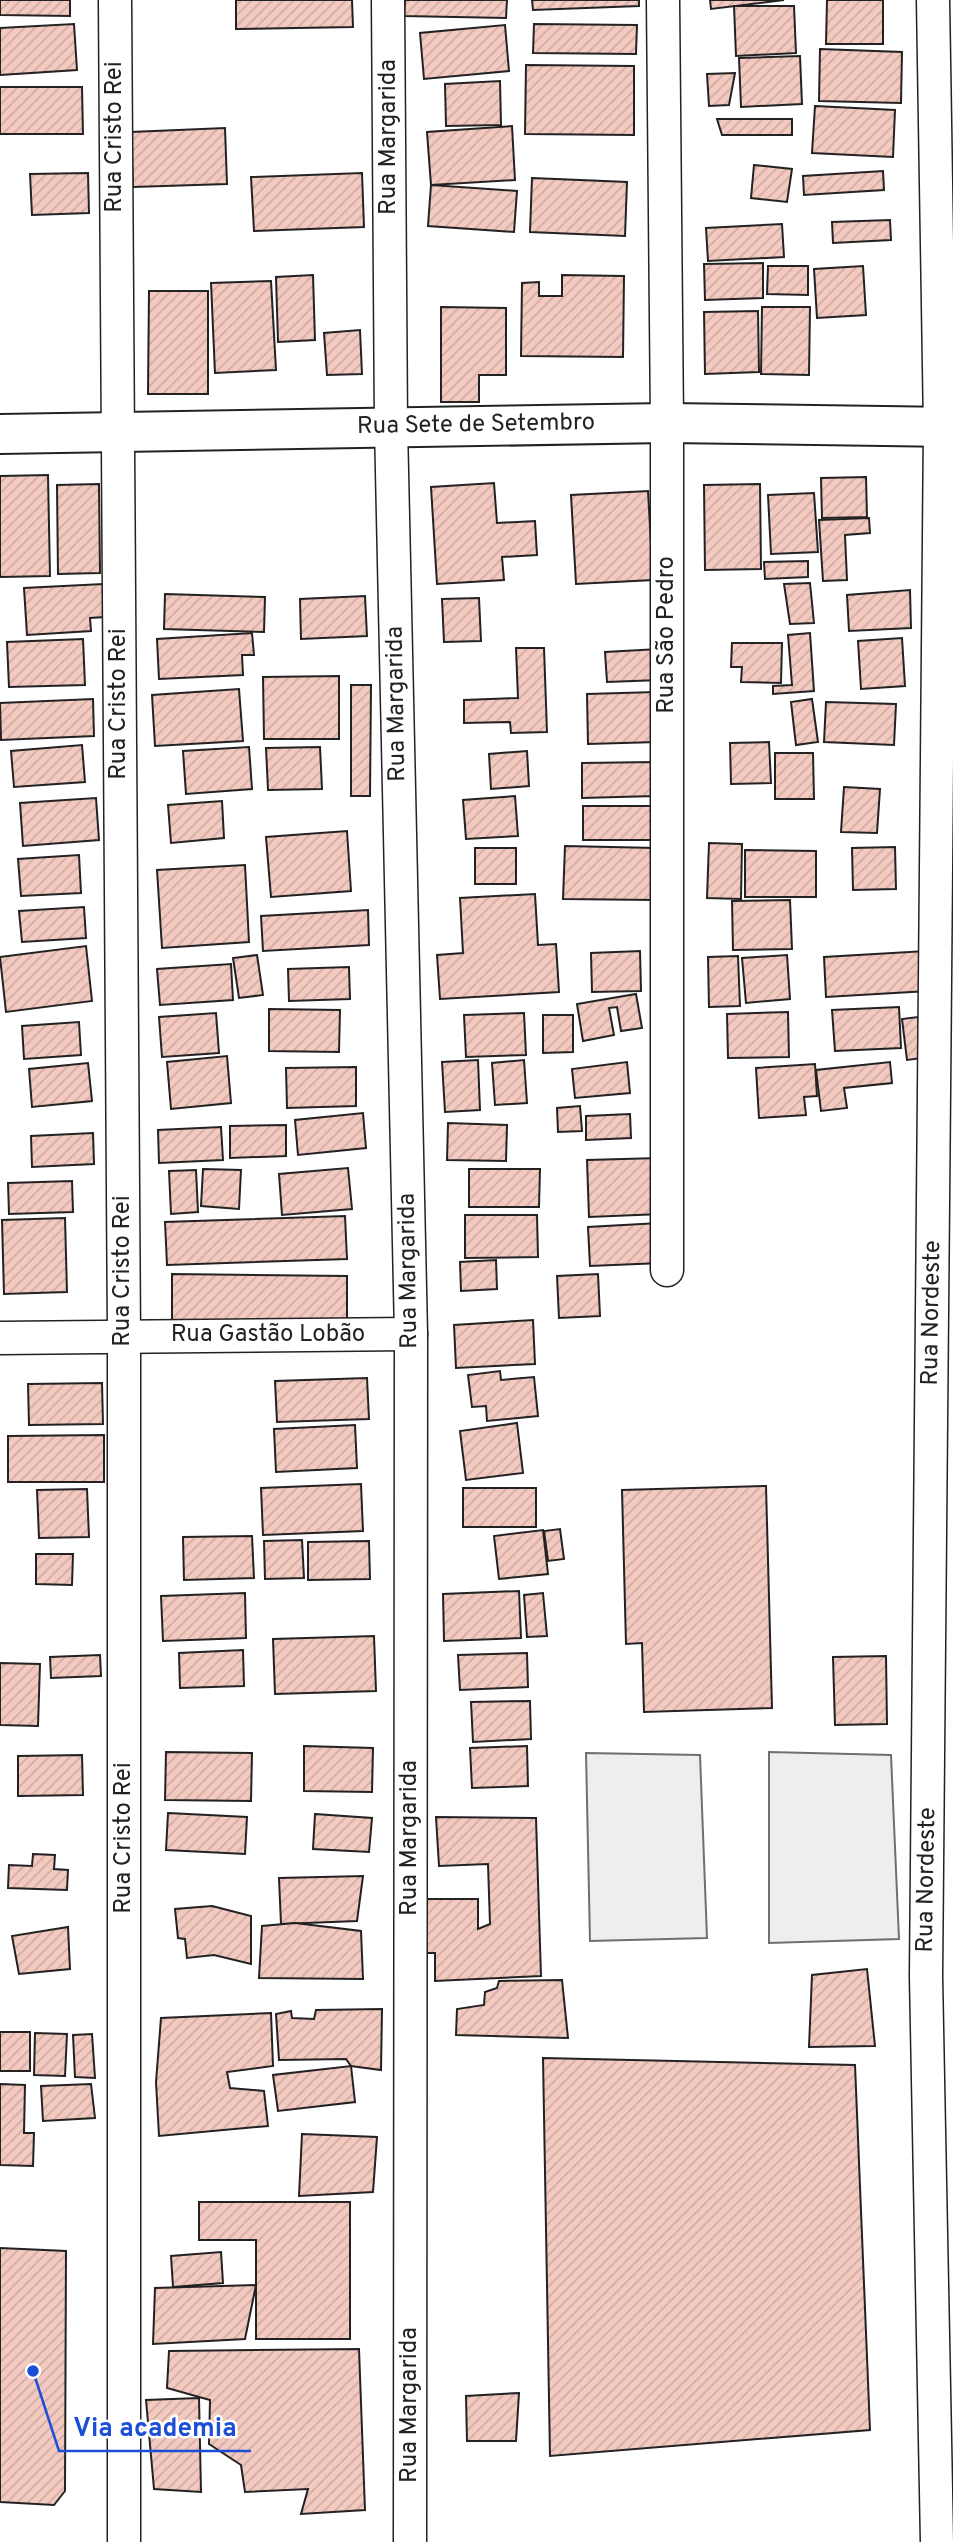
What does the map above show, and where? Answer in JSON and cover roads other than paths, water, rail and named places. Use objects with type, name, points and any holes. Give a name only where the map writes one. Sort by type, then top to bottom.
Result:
[{"type":"street","name":"Rua Cristo Rei","points":[[115,0],[124,1336],[124,2542]]},
{"type":"street","name":"Rua Margarida","points":[[388,0],[391,426],[411,1334],[410,2542]]},
{"type":"street","name":"Rua São Pedro","points":[[663,0],[667,423],[667,1270]]},
{"type":"street","name":"Rua Nordeste","points":[[933,0],[946,427],[937,2542]]},
{"type":"street","name":"Rua Sete de Setembro","points":[[0,434],[667,423],[946,427]]},
{"type":"street","name":"Rua Gastão Lobão","points":[[0,1338],[411,1334]]},
{"type":"place","name":"Via academia","points":[[33,2371]]}]
